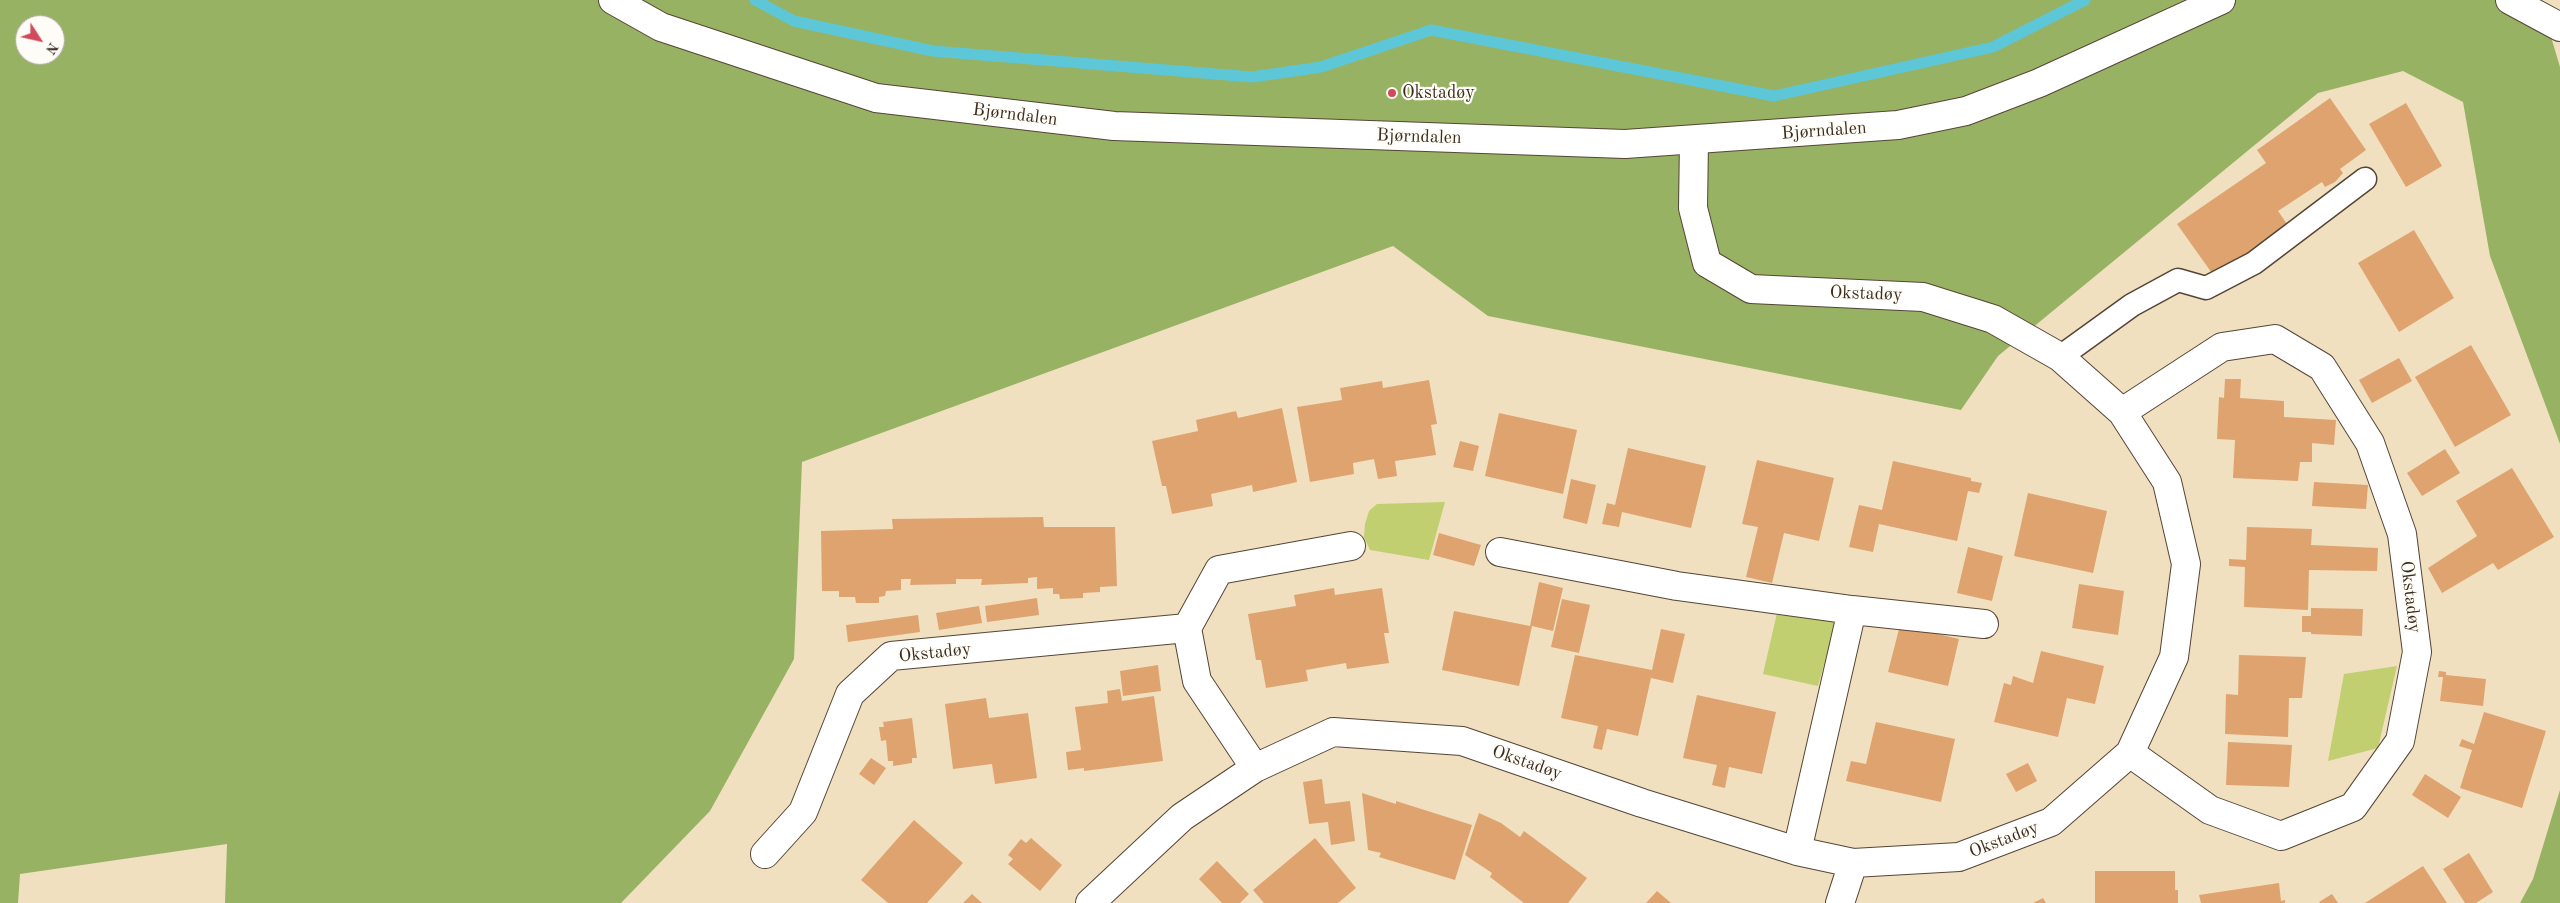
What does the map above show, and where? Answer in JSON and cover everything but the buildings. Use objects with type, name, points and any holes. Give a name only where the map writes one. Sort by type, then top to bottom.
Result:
[{"type":"street","name":"Bjørndalen","points":[[613,0],[661,26],[876,98],[1114,126],[1625,144],[1694,141],[1898,125],[1966,111],[2039,83],[2221,0]]},
{"type":"street","points":[[2510,0],[2560,27]]},
{"type":"street","name":"Okstadøy","points":[[1090,903],[1182,817],[1255,768],[1333,732],[1462,741],[1642,803],[1797,851],[1853,864],[1959,857],[2051,822],[2130,753],[2174,657],[2186,564],[2167,482],[2122,412],[2060,357],[1993,319],[1923,297],[1751,290],[1707,262],[1693,208],[1694,141]]},
{"type":"street","name":"Okstadøy","points":[[2122,412],[2222,347],[2275,339],[2322,367],[2370,443],[2402,534],[2417,652],[2400,741],[2353,807],[2281,836],[2210,810],[2130,753]]},
{"type":"street","points":[[1255,768],[1197,681],[1187,628],[1219,570],[1351,546]]},
{"type":"street","points":[[1500,552],[1677,586],[1852,610],[1984,624]]},
{"type":"street","points":[[1797,851],[1852,610]]},
{"type":"street","name":"Okstadøy","points":[[765,854],[803,812],[850,694],[892,656],[1187,628]]},
{"type":"street","points":[[1840,903],[1853,864]]},
{"type":"lane","points":[[2060,357],[2132,305],[2178,280],[2206,288],[2254,262],[2365,179]]},
{"type":"green space","points":[[0,0],[2540,0],[2560,67],[2560,444],[2490,256],[2463,102],[2403,71],[2318,93],[1998,356],[1961,410],[1488,316],[1393,246],[802,462],[794,659],[710,811],[621,903],[225,903],[227,844],[20,874],[18,903],[0,903]]},
{"type":"green space","points":[[1445,502],[1429,560],[1370,550],[1364,537],[1365,524],[1369,511],[1377,504]]},
{"type":"green space","points":[[1777,613],[1837,619],[1818,686],[1763,674]]},
{"type":"green space","points":[[2397,666],[2378,748],[2328,761],[2344,674]]},
{"type":"green space","points":[[2560,790],[2560,903],[2520,903],[2533,879]]},
{"type":"waterway","points":[[755,0],[794,21],[933,51],[1252,77],[1321,67],[1431,30],[1774,96],[1993,47],[2085,0]]},
{"type":"place","name":"Okstadøy","points":[[1392,93]]}]
